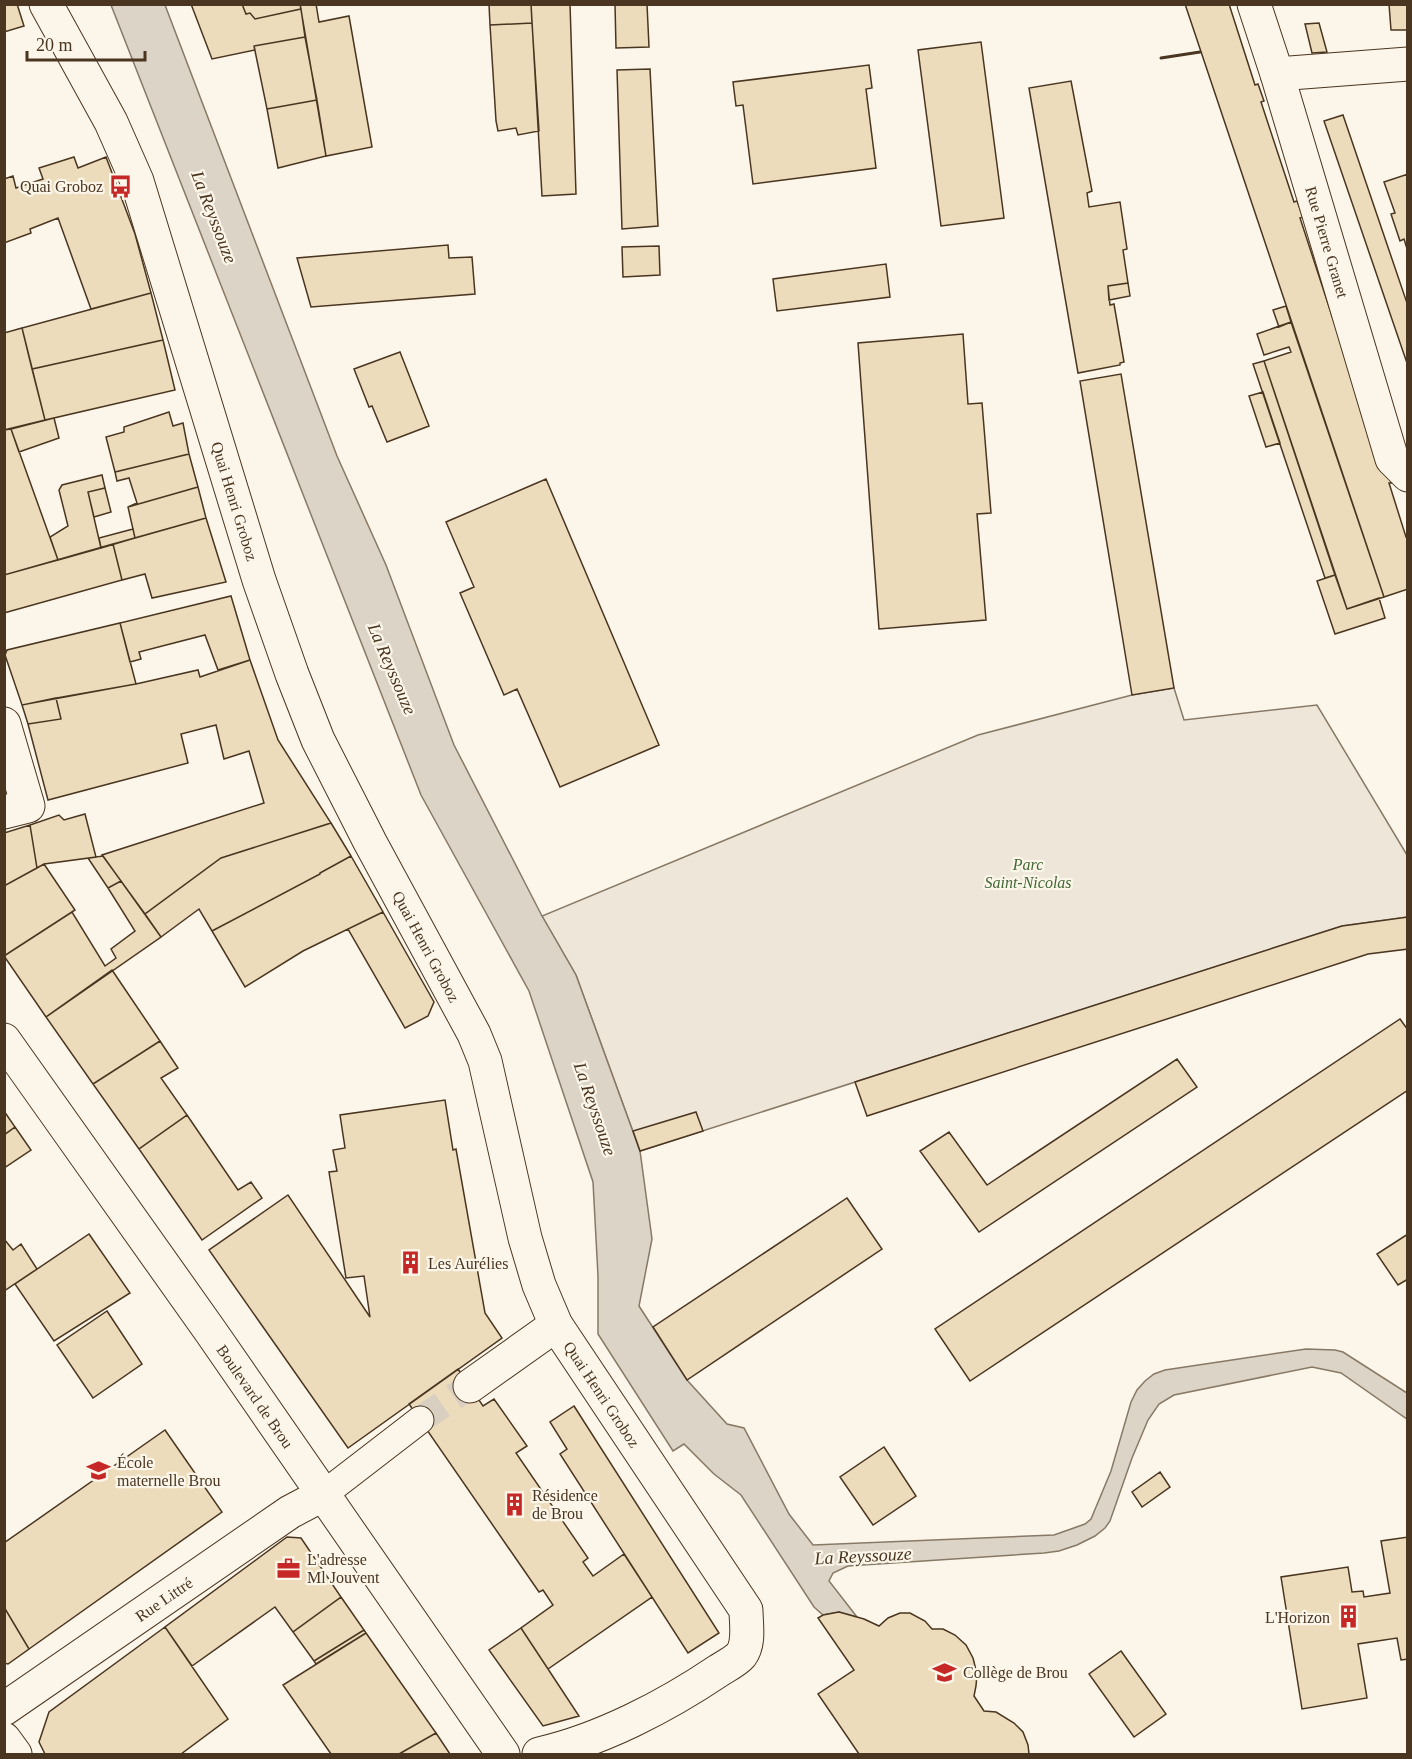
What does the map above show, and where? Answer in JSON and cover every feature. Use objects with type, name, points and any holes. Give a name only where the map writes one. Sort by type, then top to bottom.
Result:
[{"type":"street","name":"Quai Henri Groboz","points":[[46,4],[111,122],[137,181],[259,580],[318,740],[370,842],[474,1034],[485,1060],[525,1238],[539,1285],[556,1325],[746,1610],[747,1638],[741,1656],[686,1693],[592,1738],[539,1755]]},
{"type":"street","name":"Rue Pierre Granet","points":[[1254,4],[1392,459],[1407,475]]},
{"type":"street","points":[[1277,74],[1407,64]]},
{"type":"street","points":[[4,724],[28,806],[4,812]]},
{"type":"street","name":"Boulevard de Brou","points":[[4,1040],[324,1494],[503,1755]]},
{"type":"street","points":[[470,1386],[556,1325]]},
{"type":"street","points":[[324,1494],[420,1420]]},
{"type":"street","name":"Rue Littré","points":[[4,1709],[290,1512],[324,1494]]},
{"type":"street","points":[[4,1739],[15,1755]]},
{"type":"green space","name":"Parc Saint-Nicolas","points":[[1174,688],[1184,720],[1317,705],[1407,855],[1407,917],[1342,926],[640,1151],[576,975],[542,916],[978,735],[1132,695]]},
{"type":"water","name":"La Reyssouze","points":[[111,5],[165,5],[337,456],[386,565],[454,745],[542,916],[576,975],[640,1151],[652,1239],[639,1306],[687,1380],[727,1424],[744,1428],[789,1514],[813,1545],[1054,1535],[1085,1524],[1091,1519],[1111,1471],[1131,1402],[1137,1390],[1154,1374],[1165,1370],[1306,1349],[1335,1350],[1343,1352],[1407,1393],[1407,1419],[1341,1373],[1312,1367],[1174,1395],[1159,1404],[1148,1420],[1110,1521],[1095,1536],[1059,1551],[1044,1553],[848,1566],[833,1573],[829,1581],[857,1617],[839,1612],[823,1615],[814,1607],[741,1495],[714,1474],[684,1444],[673,1451],[598,1334],[598,1276],[593,1182],[529,991],[421,795]]},
{"type":"building","points":[[4,4],[17,4],[24,26],[4,32]]},
{"type":"building","points":[[191,4],[242,4],[246,14],[250,13],[255,19],[301,9],[305,37],[254,46],[255,50],[212,59]]},
{"type":"building","points":[[242,4],[300,4],[301,9],[255,19],[250,13],[246,14]]},
{"type":"building","points":[[300,4],[316,4],[319,22],[349,16],[372,147],[326,156]]},
{"type":"building","points":[[489,4],[531,4],[532,23],[490,25]]},
{"type":"building","points":[[531,4],[570,4],[576,194],[542,196]]},
{"type":"building","points":[[615,4],[647,4],[649,47],[616,48]]},
{"type":"building","points":[[1185,4],[1229,4],[1255,85],[1258,84],[1264,101],[1261,102],[1294,202],[1297,201],[1303,217],[1300,218],[1333,319],[1392,483],[1389,483],[1406,537],[1408,536],[1408,589],[1384,597]]},
{"type":"building","points":[[1389,4],[1408,4],[1408,30],[1391,30]]},
{"type":"building","points":[[532,23],[539,131],[518,135],[516,128],[498,131],[490,25]]},
{"type":"building","points":[[1319,23],[1327,52],[1312,53],[1305,24]]},
{"type":"building","points":[[305,37],[317,100],[267,109],[254,46]]},
{"type":"building","points":[[981,42],[1004,218],[941,226],[918,50]]},
{"type":"building","points":[[869,65],[872,88],[866,89],[876,168],[753,184],[743,105],[736,106],[733,82]]},
{"type":"building","points":[[650,69],[658,226],[622,229],[617,70]]},
{"type":"building","points":[[1071,81],[1092,191],[1087,193],[1089,207],[1120,202],[1127,249],[1123,250],[1128,283],[1108,286],[1110,305],[1114,304],[1124,362],[1120,365],[1078,373],[1029,88]]},
{"type":"building","points":[[317,100],[326,156],[278,168],[267,109]]},
{"type":"building","points":[[1343,115],[1408,306],[1408,366],[1324,121]]},
{"type":"building","points":[[74,157],[78,168],[106,157],[135,234],[151,293],[91,309],[58,218],[30,229],[31,233],[4,243],[4,179],[13,176],[16,188],[43,179],[39,168]]},
{"type":"building","points":[[1408,174],[1408,252],[1404,239],[1400,241],[1391,214],[1395,213],[1384,182]]},
{"type":"building","points":[[448,245],[449,258],[472,257],[475,294],[311,307],[297,258]]},
{"type":"building","points":[[659,246],[660,275],[623,277],[622,247]]},
{"type":"building","points":[[886,264],[890,297],[777,311],[773,279]]},
{"type":"building","points":[[1128,283],[1130,296],[1109,300],[1108,286]]},
{"type":"building","points":[[151,293],[163,340],[32,369],[22,328]]},
{"type":"building","points":[[1286,306],[1291,322],[1279,327],[1273,310]]},
{"type":"building","points":[[1291,322],[1384,597],[1347,609],[1264,361],[1291,352],[1289,347],[1264,355],[1257,334]]},
{"type":"building","points":[[22,328],[45,420],[4,430],[4,333]]},
{"type":"building","points":[[963,334],[968,404],[982,403],[991,513],[977,514],[986,620],[879,629],[858,343]]},
{"type":"building","points":[[163,340],[175,390],[45,420],[32,369]]},
{"type":"building","points":[[400,352],[429,426],[387,442],[372,406],[369,407],[354,369]]},
{"type":"building","points":[[1264,361],[1335,575],[1325,578],[1253,364]]},
{"type":"building","points":[[1121,374],[1174,688],[1132,695],[1080,381]]},
{"type":"building","points":[[1263,392],[1280,443],[1266,447],[1249,396]]},
{"type":"building","points":[[169,412],[173,426],[183,423],[189,454],[115,472],[106,437],[124,432],[124,427]]},
{"type":"building","points":[[54,418],[59,438],[19,452],[11,429]]},
{"type":"building","points":[[11,429],[58,560],[4,575],[4,430]]},
{"type":"building","points":[[189,454],[198,487],[128,507],[137,503],[129,478],[117,481],[115,472]]},
{"type":"building","points":[[102,475],[105,488],[88,492],[101,548],[58,560],[50,537],[68,526],[59,490],[62,485]]},
{"type":"building","points":[[546,479],[659,745],[560,787],[517,689],[504,695],[460,593],[474,587],[446,522]]},
{"type":"building","points":[[198,487],[206,518],[135,538],[128,507]]},
{"type":"building","points":[[105,488],[111,512],[94,517],[88,492]]},
{"type":"building","points":[[206,518],[226,582],[152,598],[145,574],[122,580],[113,544]]},
{"type":"building","points":[[133,529],[135,538],[101,548],[99,538]]},
{"type":"building","points":[[113,544],[122,580],[4,613],[4,575]]},
{"type":"building","points":[[1335,575],[1347,609],[1379,598],[1385,618],[1335,634],[1317,581]]},
{"type":"building","points":[[231,596],[250,660],[218,670],[205,635],[139,652],[141,659],[130,662],[120,623]]},
{"type":"building","points":[[120,623],[136,684],[22,705],[5,655],[7,650]]},
{"type":"building","points":[[250,660],[278,740],[331,823],[221,858],[145,914],[102,855],[264,803],[249,751],[224,759],[216,725],[181,734],[188,763],[48,800],[28,724],[61,719],[56,698],[198,670],[200,677]]},
{"type":"building","points":[[56,698],[61,719],[28,724],[22,705]]},
{"type":"building","points":[[85,814],[96,857],[44,864],[37,868],[30,825],[59,815],[64,820]]},
{"type":"building","points":[[331,823],[351,856],[212,931],[199,909],[161,937],[145,914],[221,858]]},
{"type":"building","points":[[30,825],[37,868],[4,886],[4,833]]},
{"type":"building","points":[[103,856],[121,881],[108,888],[88,858]]},
{"type":"building","points":[[351,856],[383,912],[303,951],[245,987],[212,931]]},
{"type":"building","points":[[44,864],[75,910],[4,956],[4,886]]},
{"type":"building","points":[[121,881],[161,937],[46,1017],[4,956],[72,912],[105,966],[116,958],[111,949],[135,931],[108,888]]},
{"type":"building","points":[[383,912],[434,1002],[428,1016],[405,1028],[348,929]]},
{"type":"building","points":[[1408,917],[1408,949],[1368,954],[867,1116],[855,1082],[1342,926]]},
{"type":"building","points":[[112,970],[160,1041],[93,1084],[46,1017]]},
{"type":"building","points":[[1400,1019],[1408,1030],[1408,1090],[970,1381],[935,1329]]},
{"type":"building","points":[[160,1041],[178,1068],[161,1078],[187,1115],[139,1149],[93,1084]]},
{"type":"building","points":[[1177,1059],[1197,1087],[979,1232],[920,1151],[949,1132],[987,1185]]},
{"type":"building","name":"Les Aurélies","points":[[445,1100],[485,1313],[502,1338],[348,1448],[209,1250],[288,1195],[370,1317],[364,1276],[346,1278],[329,1172],[337,1171],[333,1150],[345,1148],[340,1115]]},
{"type":"building","points":[[4,1111],[15,1127],[4,1135]]},
{"type":"building","points":[[696,1112],[703,1131],[640,1151],[633,1131]]},
{"type":"building","points":[[187,1115],[238,1190],[251,1182],[262,1198],[202,1240],[139,1149]]},
{"type":"building","points":[[15,1127],[31,1150],[4,1168],[4,1135]]},
{"type":"building","points":[[847,1198],[882,1249],[687,1380],[653,1327]]},
{"type":"building","points":[[89,1234],[130,1293],[54,1341],[15,1284]]},
{"type":"building","points":[[1408,1234],[1408,1279],[1398,1285],[1377,1254]]},
{"type":"building","points":[[4,1239],[13,1250],[21,1244],[37,1269],[4,1291]]},
{"type":"building","points":[[107,1311],[142,1364],[93,1398],[57,1345]]},
{"type":"building","name":"Résidence de Brou","points":[[458,1369],[483,1406],[494,1399],[527,1446],[516,1453],[588,1558],[583,1562],[593,1576],[624,1554],[652,1597],[548,1669],[521,1628],[553,1605],[543,1590],[539,1592],[409,1404]]},
{"type":"building","points":[[574,1406],[719,1633],[688,1653],[560,1454],[567,1449],[550,1422]]},
{"type":"building","points":[[165,1430],[222,1512],[29,1649],[4,1607],[4,1543]]},
{"type":"building","points":[[884,1447],[916,1496],[873,1525],[840,1477]]},
{"type":"building","points":[[1160,1472],[1170,1487],[1142,1507],[1132,1492]]},
{"type":"building","points":[[287,1537],[301,1538],[341,1597],[293,1632],[275,1607],[192,1666],[165,1627]]},
{"type":"building","name":"L'Horizon","points":[[1408,1537],[1408,1659],[1401,1660],[1397,1638],[1358,1644],[1367,1698],[1302,1709],[1281,1577],[1348,1567],[1352,1592],[1363,1591],[1364,1597],[1390,1593],[1381,1541]]},
{"type":"building","points":[[341,1597],[364,1630],[314,1661],[293,1632]]},
{"type":"building","points":[[4,1607],[29,1649],[8,1664],[4,1663]]},
{"type":"building","points":[[839,1612],[879,1626],[888,1618],[900,1613],[910,1613],[925,1621],[932,1629],[943,1629],[955,1635],[966,1645],[973,1658],[977,1674],[974,1696],[984,1711],[996,1712],[1014,1723],[1023,1732],[1029,1754],[859,1754],[818,1694],[854,1670],[818,1618]]},
{"type":"building","points":[[165,1627],[228,1719],[181,1754],[45,1754],[39,1742],[49,1712]]},
{"type":"building","points":[[521,1628],[579,1716],[543,1726],[489,1650]]},
{"type":"building","points":[[364,1630],[366,1633],[316,1664],[314,1661]]},
{"type":"building","points":[[366,1633],[436,1733],[399,1754],[331,1754],[283,1685]]},
{"type":"building","points":[[1121,1651],[1166,1714],[1134,1737],[1089,1674]]},
{"type":"building","points":[[436,1733],[450,1754],[399,1754]]},
{"type":"tunnel","points":[[420,1420],[470,1386]]},
{"type":"wall","points":[[1161,58],[1200,52]]},
{"type":"place","name":"Quai Groboz","points":[[121,186]]},
{"type":"place","name":"Les Aurélies","points":[[410,1263]]},
{"type":"place","name":"École maternelle Brou","points":[[99,1471]]},
{"type":"place","name":"Résidence de Brou","points":[[514,1504]]},
{"type":"place","name":"L'adresse Ml Jouvent","points":[[289,1568]]},
{"type":"place","name":"L'Horizon","points":[[1348,1617]]},
{"type":"place","name":"Collège de Brou","points":[[945,1672]]}]
